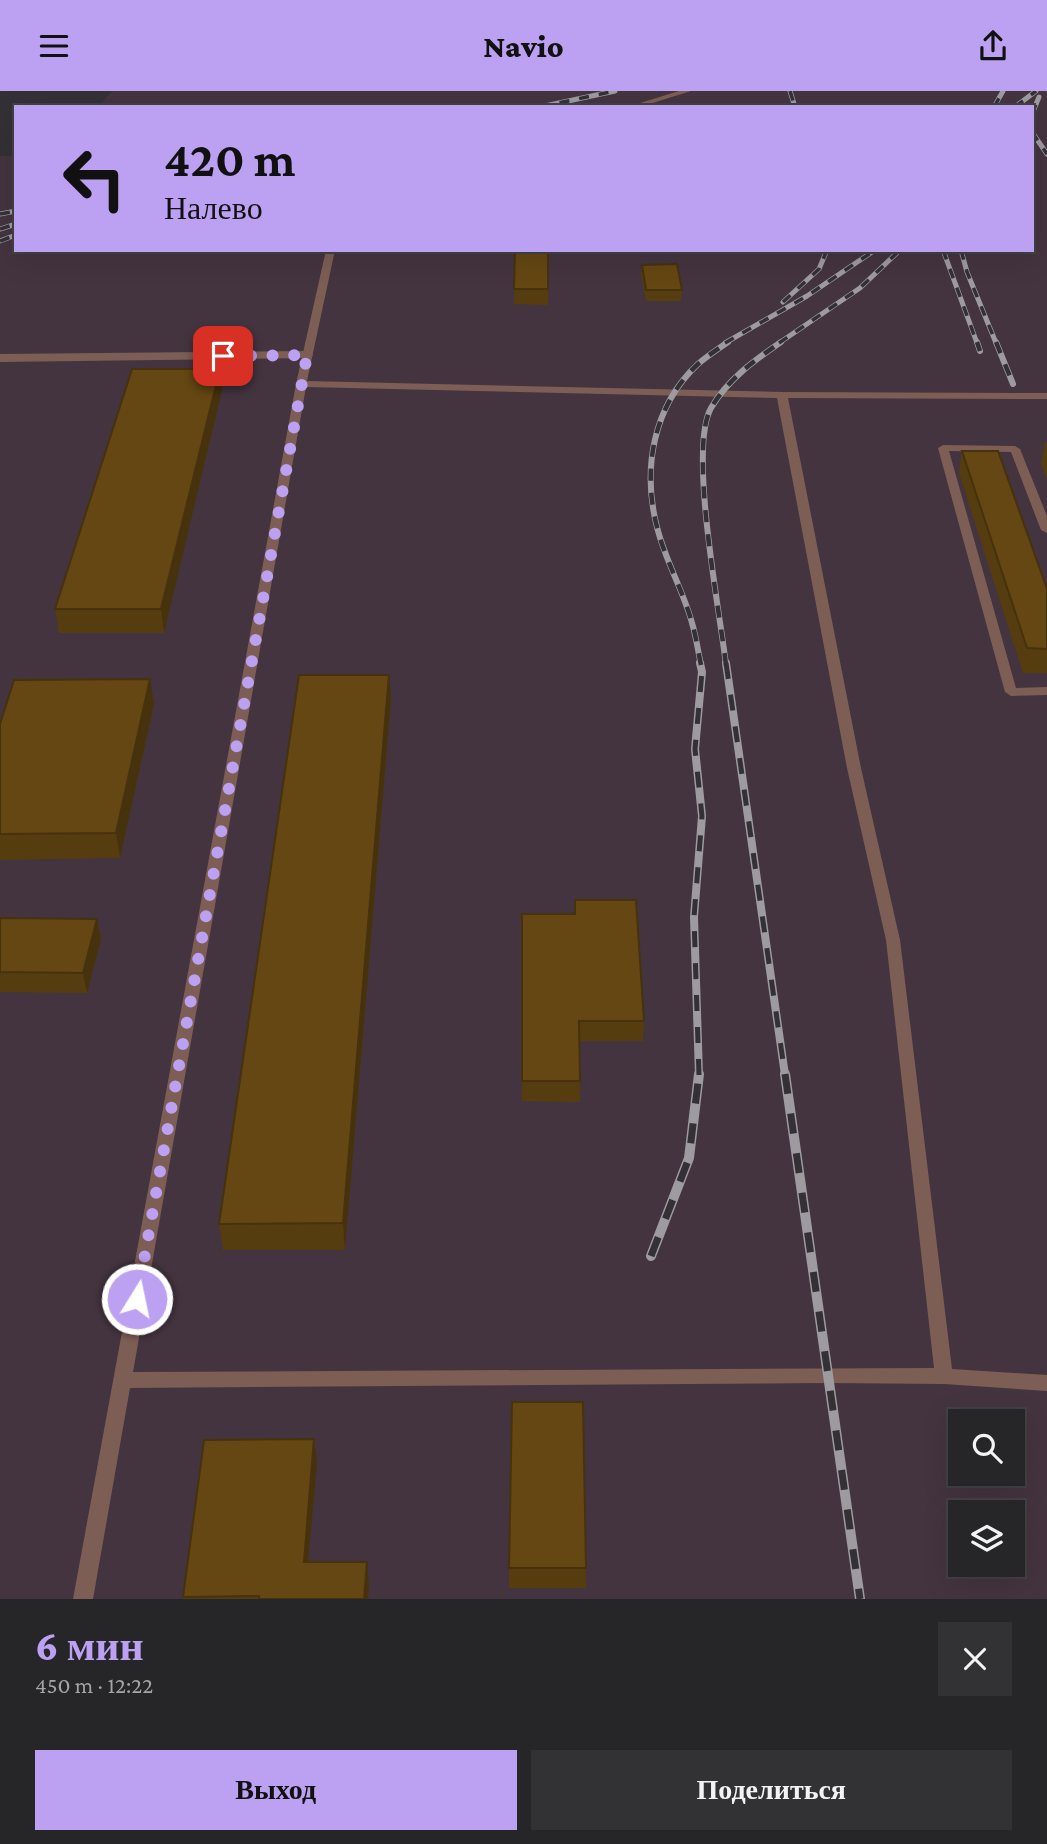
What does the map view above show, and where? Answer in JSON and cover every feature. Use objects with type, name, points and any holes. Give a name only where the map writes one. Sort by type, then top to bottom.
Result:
[{"type":"street","points":[[0,358],[307,355]]},
{"type":"lane","points":[[638,105],[687,91]]},
{"type":"lane","points":[[83,1599],[301,384],[331,252]]},
{"type":"lane","points":[[301,384],[782,395],[1047,396]]},
{"type":"lane","points":[[782,395],[854,768],[893,940],[944,1376]]},
{"type":"lane","points":[[1047,530],[1015,449],[943,448],[1011,692],[1047,691]]},
{"type":"lane","points":[[123,1380],[944,1376],[1047,1383]]},
{"type":"shaded area","points":[[112,91],[1047,91],[1047,1599],[0,1599],[0,156],[14,156],[14,252],[1034,252],[1034,105],[100,105]]},
{"type":"building","points":[[515,252],[548,252],[548,289],[514,289]]},
{"type":"building","points":[[677,264],[682,290],[646,290],[642,265]]},
{"type":"building","points":[[132,369],[220,369],[161,609],[55,609]]},
{"type":"building","points":[[962,451],[998,451],[1047,589],[1047,649],[1027,648]]},
{"type":"building","points":[[299,675],[389,675],[343,1223],[219,1224]]},
{"type":"building","points":[[150,679],[116,833],[0,834],[0,724],[14,680]]},
{"type":"building","points":[[575,900],[636,900],[644,1021],[579,1021],[580,1081],[522,1081],[522,914],[575,914]]},
{"type":"building","points":[[0,918],[97,919],[83,973],[0,972]]},
{"type":"building","points":[[512,1402],[583,1402],[586,1568],[509,1568]]},
{"type":"building","points":[[314,1439],[304,1562],[367,1562],[364,1599],[183,1597],[204,1440]]},
{"type":"railway","points":[[549,105],[615,91]]},
{"type":"railway","points":[[790,91],[794,105]]},
{"type":"railway","points":[[995,105],[1003,91]]},
{"type":"railway","points":[[1018,105],[1036,91]]},
{"type":"railway","points":[[1034,109],[1039,97]]},
{"type":"railway","points":[[1034,135],[1047,154]]},
{"type":"railway","points":[[0,214],[14,211]]},
{"type":"railway","points":[[0,229],[14,225]]},
{"type":"railway","points":[[0,241],[14,236]]},
{"type":"railway","points":[[783,302],[819,269],[826,252]]},
{"type":"railway","points":[[725,343],[807,296],[872,252]]},
{"type":"railway","points":[[779,343],[860,288],[898,252]]},
{"type":"railway","points":[[944,252],[977,343]]},
{"type":"railway","points":[[962,252],[996,343]]},
{"type":"railway","points":[[701,665],[688,611],[657,527],[651,483],[652,461],[655,439],[670,399],[698,364],[728,342]]},
{"type":"railway","points":[[726,665],[704,493],[705,429],[711,408],[725,388],[752,363],[781,342]]},
{"type":"railway","points":[[977,342],[980,351]]},
{"type":"railway","points":[[996,342],[1013,384]]},
{"type":"railway","points":[[699,1074],[694,917],[702,816],[695,749],[702,672],[700,663]]},
{"type":"railway","points":[[726,663],[785,1075]]},
{"type":"railway","points":[[651,1256],[689,1158],[699,1074]]},
{"type":"railway","points":[[785,1074],[860,1599]]},
{"type":"route","points":[[137,1299],[307,355],[223,356]]}]
